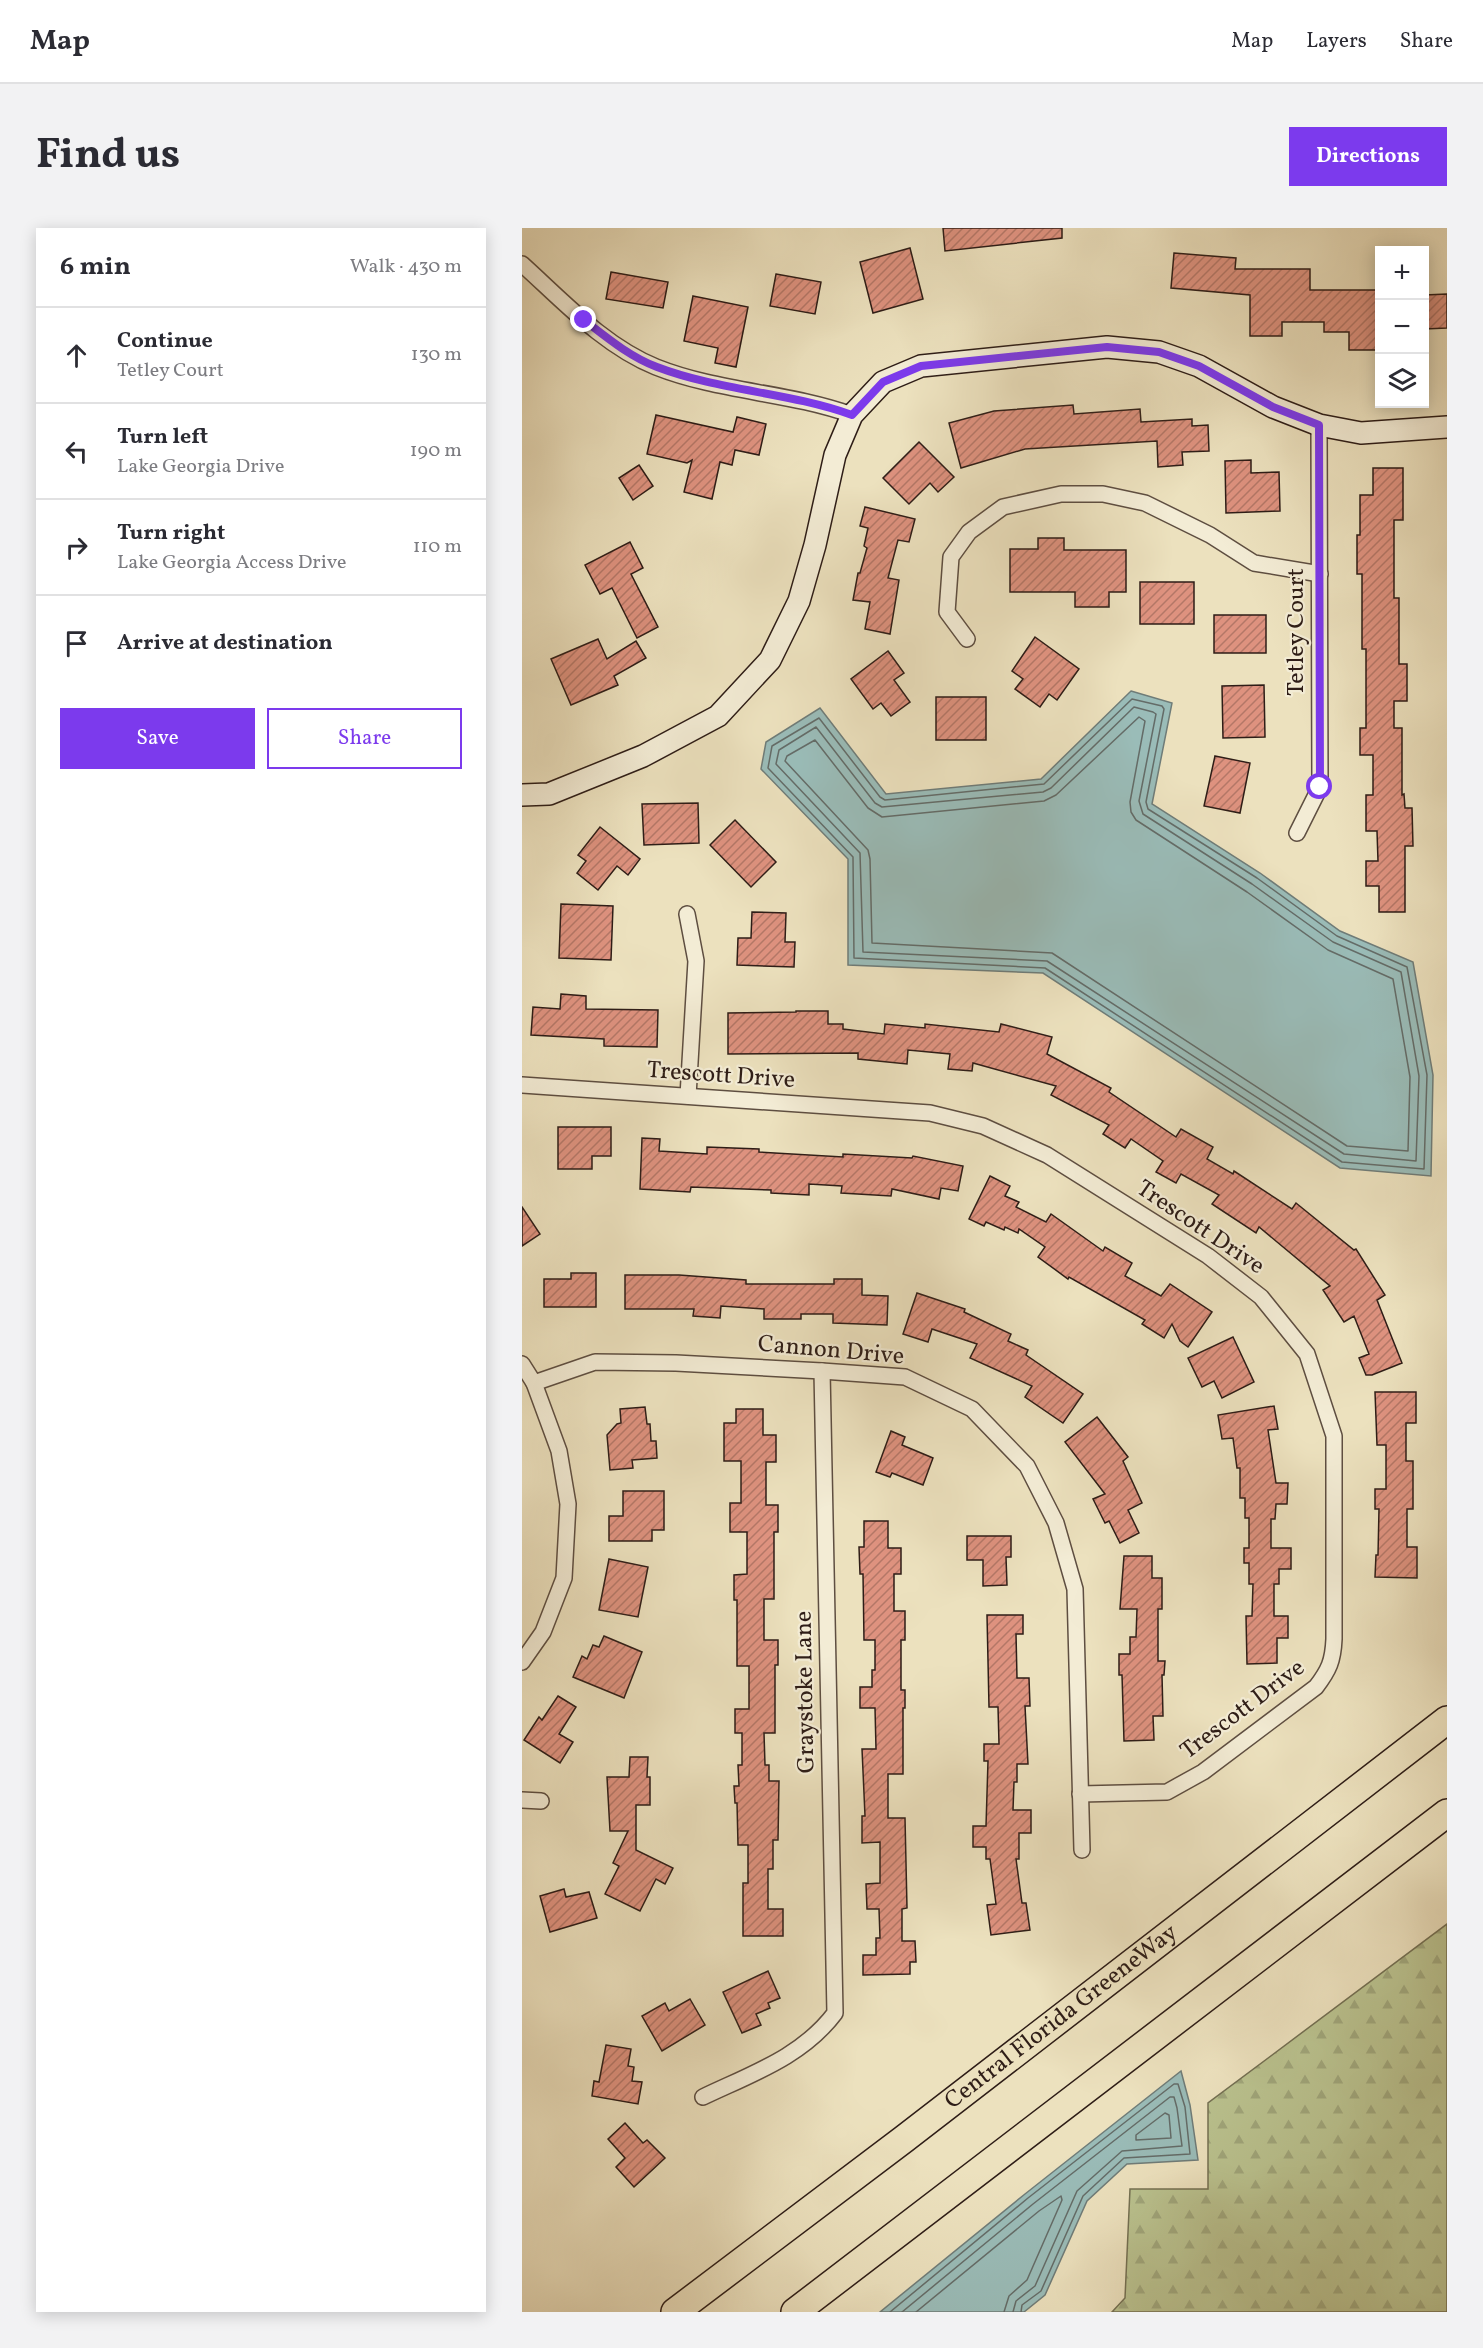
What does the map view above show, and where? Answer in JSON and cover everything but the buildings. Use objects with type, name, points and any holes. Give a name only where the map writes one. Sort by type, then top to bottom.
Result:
[{"type":"highway","name":"Central Florida GreeneWay","points":[[675,2312],[914,2132],[1447,1720]]},
{"type":"highway","points":[[795,2312],[1447,1813]]},
{"type":"street","points":[[522,264],[584,320],[615,344],[655,366],[716,384],[803,400],[852,415]]},
{"type":"street","points":[[522,795],[549,794],[633,760],[718,716],[770,660],[799,601],[815,545],[835,455],[852,415],[883,382],[921,366],[1107,347],[1159,352],[1199,366],[1273,407],[1319,425],[1361,433],[1447,427]]},
{"type":"street","name":"Tetley Court","points":[[1297,833],[1320,787],[1319,425]]},
{"type":"street","points":[[967,639],[947,612],[951,557],[969,532],[1002,507],[1061,494],[1103,494],[1145,502],[1210,535],[1254,563],[1320,574]]},
{"type":"street","points":[[687,914],[696,961],[688,1096]]},
{"type":"street","name":"Trescott Drive","points":[[522,1086],[930,1113],[982,1126],[1047,1155],[1208,1256],[1261,1297],[1307,1354],[1334,1437],[1334,1639],[1333,1660],[1325,1676],[1316,1688],[1203,1772],[1167,1792],[1080,1794]]},
{"type":"street","name":"Cannon Drive","points":[[534,1383],[595,1362],[676,1363],[822,1371],[905,1377],[972,1409],[1027,1466],[1056,1523],[1076,1589],[1082,1850]]},
{"type":"street","points":[[522,1364],[534,1383],[559,1451],[568,1503],[564,1578],[543,1632],[522,1662]]},
{"type":"street","name":"Graystoke Lane","points":[[703,2097],[796,2052],[821,2031],[835,2013],[822,1371]]},
{"type":"street","points":[[522,1800],[541,1801]]},
{"type":"green space","points":[[1447,1924],[1447,2312],[1112,2312],[1125,2298],[1130,2189],[1208,2189],[1208,2103]]},
{"type":"water","points":[[1131,691],[1172,703],[1152,804],[1260,873],[1340,931],[1413,962],[1433,1075],[1431,1176],[1340,1168],[1043,973],[848,965],[848,859],[761,769],[766,742],[820,708],[886,794],[1041,779]]},
{"type":"water","points":[[1181,2071],[1190,2105],[1198,2160],[1127,2164],[1087,2201],[1045,2295],[1024,2312],[880,2312],[1025,2194]]},
{"type":"route","points":[[584,320],[615,344],[655,366],[716,384],[803,400],[852,415],[883,382],[921,366],[1107,347],[1159,352],[1199,366],[1273,407],[1319,425],[1320,787]]}]
